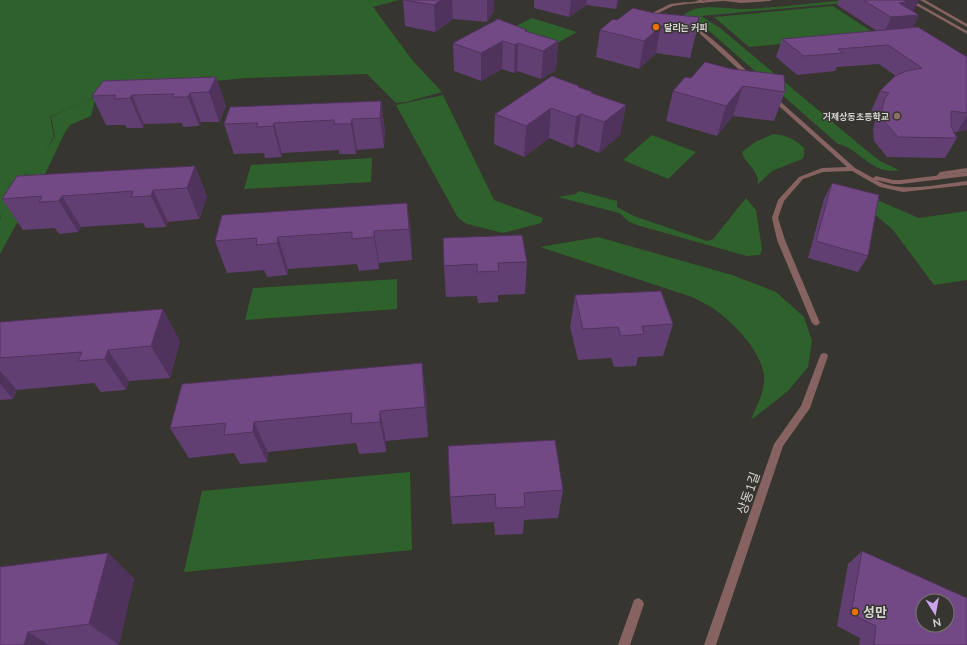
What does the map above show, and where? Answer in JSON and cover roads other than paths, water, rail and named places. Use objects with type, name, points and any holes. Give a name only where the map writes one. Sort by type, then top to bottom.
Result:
[{"type":"street","points":[[647,13],[672,0]]},
{"type":"street","points":[[677,0],[686,3]]},
{"type":"street","points":[[698,0],[703,2]]},
{"type":"street","points":[[719,0],[741,2],[770,0]]},
{"type":"street","points":[[647,13],[672,5],[724,0]]},
{"type":"street","points":[[909,0],[967,33]]},
{"type":"street","points":[[922,0],[967,26]]},
{"type":"street","points":[[647,13],[664,17]]},
{"type":"street","points":[[678,22],[700,31],[753,80]]},
{"type":"street","points":[[765,90],[853,169],[882,186],[903,190],[967,183]]},
{"type":"street","points":[[816,323],[781,240],[775,218],[781,200],[801,178],[822,170],[853,169]]},
{"type":"street","points":[[938,178],[942,173],[967,170]]},
{"type":"street","points":[[863,175],[893,182],[967,174]]},
{"type":"street","name":"상동1길","points":[[710,645],[779,444],[805,408],[824,356]]},
{"type":"street","points":[[624,645],[638,604]]},
{"type":"place","name":"달리는 커피","points":[[656,27]]},
{"type":"place","name":"거제상동초등학교","points":[[897,116]]},
{"type":"place","name":"성만","points":[[855,612]]}]
